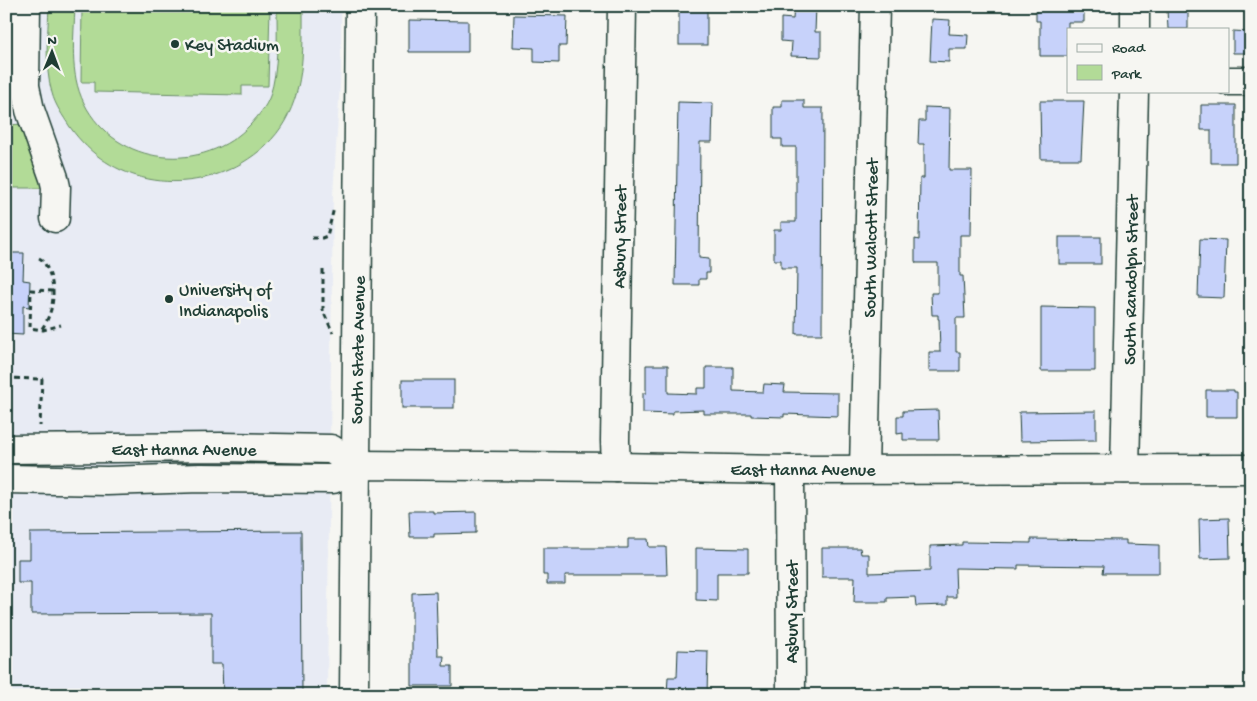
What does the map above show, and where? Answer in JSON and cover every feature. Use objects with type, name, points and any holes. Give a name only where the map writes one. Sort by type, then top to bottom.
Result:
[{"type":"street","points":[[26,6],[24,86],[30,110],[54,178],[56,187],[56,218]]},
{"type":"street","name":"South State Avenue","points":[[354,695],[360,6]]},
{"type":"street","name":"Asbury Street","points":[[616,467],[622,6]]},
{"type":"street","name":"South Walcott Street","points":[[864,469],[875,6]]},
{"type":"street","points":[[1134,28],[1135,6]]},
{"type":"street","points":[[1230,81],[1251,81]]},
{"type":"street","name":"South Randolph Street","points":[[1125,469],[1134,92]]},
{"type":"street","name":"East Hanna Avenue","points":[[6,449],[222,447],[331,449],[356,465]]},
{"type":"street","name":"East Hanna Avenue","points":[[6,479],[107,481],[200,478],[333,479],[356,465],[790,470],[1251,469]]},
{"type":"street","name":"Asbury Street","points":[[790,470],[791,695]]},
{"type":"path","points":[[39,258],[50,274],[53,292],[52,305],[41,330]]},
{"type":"path","points":[[323,270],[323,311],[336,338]]},
{"type":"path","points":[[53,292],[31,290],[30,328],[41,330],[61,326]]},
{"type":"path","points":[[6,378],[42,379],[40,427]]},
{"type":"shaded area","name":"University of Indianapolis","points":[[6,6],[341,6],[341,70],[333,195],[327,695],[6,695]]},
{"type":"green space","points":[[49,6],[75,6],[74,68],[79,92],[98,124],[117,140],[139,151],[162,157],[186,157],[210,151],[232,140],[251,124],[266,104],[273,85],[277,52],[277,6],[303,6],[302,65],[292,108],[281,128],[266,145],[242,163],[219,174],[196,180],[172,182],[149,179],[126,172],[105,161],[86,146],[70,127],[55,102],[47,61]]},
{"type":"green space","name":"Key Stadium","points":[[82,6],[270,6],[268,86],[242,86],[242,95],[94,92],[94,82],[81,82]]},
{"type":"green space","points":[[25,124],[46,188],[6,188],[6,125]]},
{"type":"building","points":[[679,6],[707,6],[707,45],[679,45]]},
{"type":"building","points":[[794,6],[816,6],[815,32],[821,32],[821,57],[791,56],[792,42],[781,41],[781,18],[793,19]]},
{"type":"building","points":[[1036,6],[1084,6],[1084,22],[1068,22],[1067,56],[1040,56],[1040,21],[1036,21]]},
{"type":"building","points":[[1188,8],[1188,28],[1168,28],[1167,9]]},
{"type":"building","points":[[514,15],[567,16],[566,46],[559,46],[559,63],[534,62],[534,48],[513,47]]},
{"type":"building","points":[[932,19],[950,20],[949,34],[968,35],[967,49],[949,49],[949,62],[930,61]]},
{"type":"building","points":[[409,20],[468,21],[468,52],[409,52]]},
{"type":"building","points":[[1233,31],[1251,32],[1251,53],[1233,53]]},
{"type":"building","points":[[782,100],[804,100],[804,108],[823,108],[822,334],[796,334],[797,268],[781,268],[781,260],[774,260],[774,230],[781,230],[781,222],[796,222],[796,147],[782,147],[782,139],[773,139],[773,107],[782,107]]},
{"type":"building","points":[[1040,101],[1084,101],[1081,159],[1041,159]]},
{"type":"building","points":[[678,102],[713,103],[712,142],[700,142],[699,258],[709,259],[709,273],[706,273],[706,279],[699,279],[699,285],[675,285]]},
{"type":"building","points":[[1201,105],[1236,105],[1236,163],[1211,163],[1211,130],[1201,130]]},
{"type":"building","points":[[925,107],[950,108],[949,170],[972,170],[971,235],[960,235],[960,276],[963,276],[965,318],[956,318],[956,352],[960,352],[960,371],[929,371],[929,352],[940,352],[939,319],[938,315],[932,315],[931,293],[938,293],[938,263],[916,263],[915,261],[915,239],[919,240],[920,178],[924,178],[924,144],[918,144],[919,121],[925,121]]},
{"type":"building","points":[[1059,237],[1101,237],[1101,264],[1059,264]]},
{"type":"building","points":[[1200,239],[1226,240],[1224,298],[1198,297]]},
{"type":"building","points":[[6,253],[24,253],[23,280],[30,281],[29,307],[23,306],[23,335],[6,334]]},
{"type":"building","points":[[1041,307],[1095,308],[1095,371],[1041,371]]},
{"type":"building","points":[[646,365],[668,365],[668,393],[697,394],[697,388],[706,388],[706,367],[733,367],[733,391],[763,392],[764,384],[785,385],[784,392],[838,393],[838,416],[784,414],[784,417],[751,416],[751,414],[704,414],[704,410],[673,411],[673,414],[643,413],[643,393],[646,393]]},
{"type":"building","points":[[402,380],[454,380],[454,408],[402,408]]},
{"type":"building","points":[[1206,390],[1234,390],[1234,392],[1237,392],[1237,417],[1206,417]]},
{"type":"building","points":[[938,410],[939,440],[903,440],[903,433],[897,434],[897,416],[903,416],[903,411]]},
{"type":"building","points":[[1096,411],[1096,440],[1020,441],[1019,412]]},
{"type":"building","points":[[409,511],[433,511],[433,513],[476,512],[476,533],[434,534],[434,537],[410,537]]},
{"type":"building","points":[[1229,518],[1230,558],[1200,559],[1199,519]]},
{"type":"building","points":[[301,531],[302,695],[223,695],[222,664],[211,664],[211,613],[31,614],[31,583],[18,583],[18,559],[30,559],[30,533]]},
{"type":"building","points":[[628,539],[648,539],[649,547],[666,547],[667,575],[565,575],[565,584],[547,584],[547,575],[543,575],[543,548],[628,548]]},
{"type":"building","points":[[1031,539],[1126,540],[1126,544],[1159,545],[1159,573],[1103,573],[1104,566],[1018,565],[1018,569],[955,568],[956,597],[947,597],[947,605],[916,606],[915,597],[887,598],[887,602],[854,602],[855,577],[822,577],[822,548],[860,548],[861,554],[869,554],[869,573],[930,571],[930,546],[962,545],[962,542],[1031,543]]},
{"type":"building","points":[[696,548],[748,549],[748,573],[717,573],[717,601],[696,600]]},
{"type":"building","points":[[436,592],[438,656],[444,656],[443,666],[452,666],[452,686],[412,686],[412,593]]},
{"type":"building","points":[[678,650],[708,651],[707,695],[667,695],[668,677],[677,677]]},
{"type":"place","name":"Key Stadium","points":[[175,44]]},
{"type":"place","name":"University of Indianapolis","points":[[169,299]]}]
